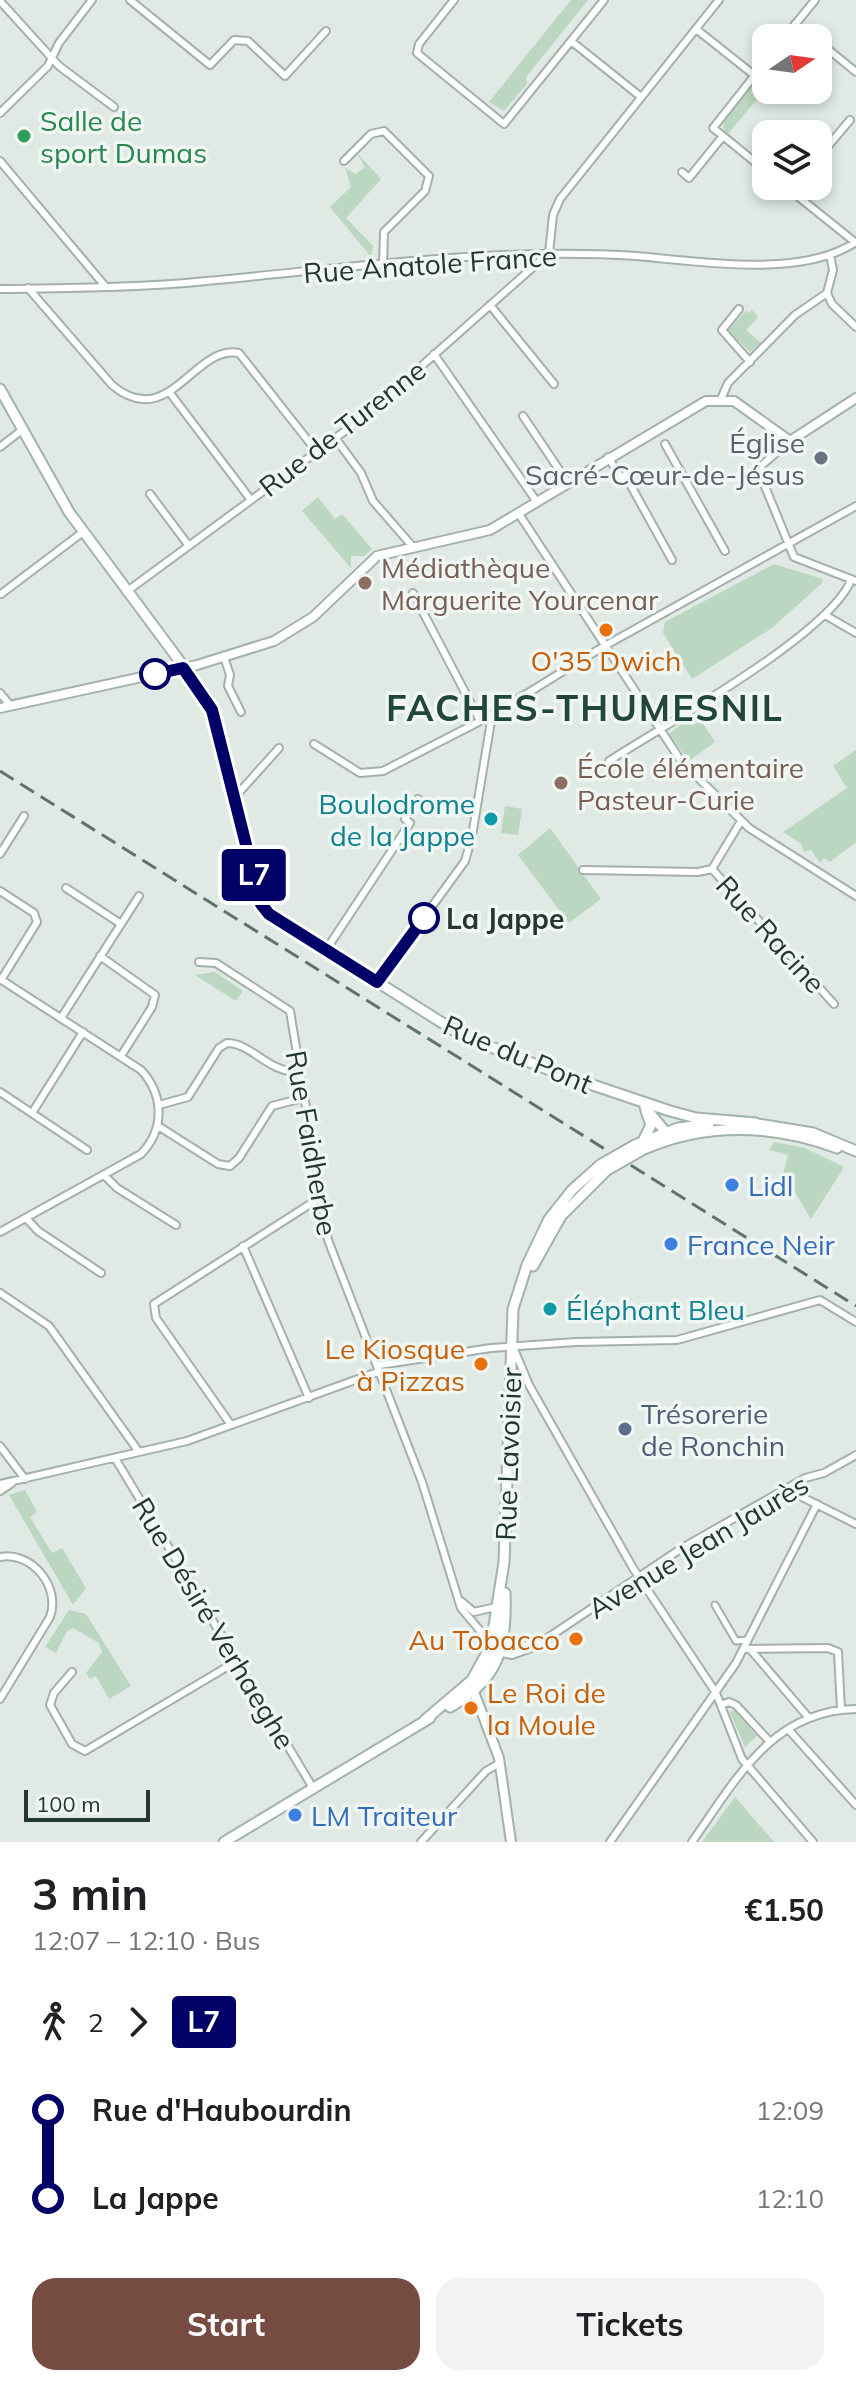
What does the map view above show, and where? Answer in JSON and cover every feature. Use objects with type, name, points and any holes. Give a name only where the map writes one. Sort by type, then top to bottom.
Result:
[{"type":"main road","name":"Rue du Pont","points":[[0,389],[83,532],[210,706],[263,907],[326,950],[474,1041],[652,1111],[672,1134]]},
{"type":"main road","name":"Rue du Pont","points":[[620,1096],[696,1118],[756,1123]]},
{"type":"main road","points":[[637,1104],[651,1119],[649,1134],[640,1146]]},
{"type":"main road","points":[[656,1106],[668,1116],[672,1134]]},
{"type":"main road","name":"Rue Lavoisier","points":[[474,1692],[485,1682],[498,1646],[513,1347],[511,1322],[516,1296],[541,1234],[563,1200],[604,1168],[640,1146],[701,1124],[756,1123],[813,1133],[856,1154]]},
{"type":"main road","name":"Rue Lavoisier","points":[[672,1134],[753,1129],[814,1141],[856,1154]]},
{"type":"main road","name":"Rue Lavoisier","points":[[513,1347],[527,1283],[552,1228],[571,1199],[604,1168]]},
{"type":"main road","name":"Rue Lavoisier","points":[[425,1720],[463,1690],[498,1646]]},
{"type":"main road","points":[[224,1842],[474,1692]]},
{"type":"street","points":[[0,113],[52,57],[92,0]]},
{"type":"street","points":[[130,0],[210,65],[234,40],[248,41],[285,76],[326,31]]},
{"type":"street","points":[[454,0],[417,51],[504,124],[604,0]]},
{"type":"street","points":[[549,253],[553,215],[560,199],[719,0]]},
{"type":"street","points":[[795,24],[815,0]]},
{"type":"street","points":[[0,1],[52,57],[114,107]]},
{"type":"street","points":[[696,29],[752,73]]},
{"type":"street","points":[[571,41],[641,97]]},
{"type":"street","points":[[832,50],[855,67]]},
{"type":"street","points":[[752,78],[713,128],[752,160]]},
{"type":"street","points":[[832,141],[850,120]]},
{"type":"street","points":[[344,161],[369,136],[384,131],[429,176],[425,191],[384,232],[383,265]]},
{"type":"street","points":[[682,172],[689,178],[723,136]]},
{"type":"street","points":[[0,161],[105,286]]},
{"type":"street","points":[[804,200],[856,243]]},
{"type":"street","name":"Rue Anatole France","points":[[0,289],[202,282],[549,253],[747,266],[830,255],[856,243]]},
{"type":"street","name":"Rue de Turenne","points":[[126,592],[336,439],[549,253]]},
{"type":"street","points":[[830,255],[833,270],[827,293],[832,304],[856,327]]},
{"type":"street","points":[[28,288],[116,388],[142,398],[170,393],[218,355],[239,353],[317,452]]},
{"type":"street","points":[[721,399],[726,386],[807,305],[827,293]]},
{"type":"street","points":[[490,305],[554,384]]},
{"type":"street","points":[[739,309],[722,330],[750,362]]},
{"type":"street","points":[[434,354],[537,502]]},
{"type":"street","points":[[170,393],[251,500]]},
{"type":"street","points":[[609,761],[797,640],[845,595],[854,580],[800,561],[786,545],[759,472],[762,465],[790,441],[856,398]]},
{"type":"street","points":[[0,708],[183,668],[293,632],[374,558],[474,536],[519,514],[701,403],[721,399],[737,403],[790,441]]},
{"type":"street","points":[[523,416],[568,483]]},
{"type":"street","points":[[0,447],[22,430]]},
{"type":"street","points":[[336,439],[361,473],[373,501],[413,547]]},
{"type":"street","points":[[665,444],[725,551]]},
{"type":"street","points":[[608,457],[621,478],[625,475],[672,560]]},
{"type":"street","points":[[150,494],[189,546]]},
{"type":"street","points":[[314,744],[360,773],[372,775],[492,715],[604,646],[856,506]]},
{"type":"street","points":[[519,514],[681,761],[741,821],[856,896]]},
{"type":"street","points":[[1,594],[83,532]]},
{"type":"street","points":[[413,593],[479,719]]},
{"type":"street","points":[[825,615],[856,633]]},
{"type":"street","points":[[224,657],[230,675],[228,686],[241,712]]},
{"type":"street","points":[[0,693],[10,705]]},
{"type":"street","points":[[377,982],[465,861],[492,715]]},
{"type":"street","points":[[235,797],[279,748]]},
{"type":"street","points":[[326,950],[410,823],[405,819],[418,799]]},
{"type":"street","points":[[0,853],[24,816]]},
{"type":"street","name":"Rue Racine","points":[[741,821],[712,869],[834,1004]]},
{"type":"street","points":[[583,870],[703,872],[712,869]]},
{"type":"street","points":[[66,888],[121,924]]},
{"type":"street","points":[[0,891],[34,913],[37,922],[1,979],[121,1056],[148,1078],[159,1105],[158,1126],[141,1154],[0,1232]]},
{"type":"street","points":[[61,1018],[139,896]]},
{"type":"street","points":[[100,956],[155,995],[152,1007],[121,1056]]},
{"type":"street","name":"Rue Faidherbe","points":[[199,962],[214,961],[288,1008],[318,1199],[334,1259],[426,1494],[464,1614],[498,1646]]},
{"type":"street","points":[[32,1113],[83,1032]]},
{"type":"street","points":[[159,1105],[188,1097],[219,1048],[227,1043],[236,1044],[278,1070],[299,1072]]},
{"type":"street","points":[[0,1092],[87,1150]]},
{"type":"street","points":[[158,1126],[218,1164],[230,1166],[239,1158],[272,1106],[303,1098]]},
{"type":"street","points":[[104,1175],[117,1188],[176,1225]]},
{"type":"street","points":[[231,1425],[156,1318],[154,1307],[159,1300],[318,1199]]},
{"type":"street","points":[[26,1218],[38,1231],[101,1273]]},
{"type":"street","points":[[243,1246],[309,1398]]},
{"type":"street","points":[[0,1293],[49,1326],[139,1452]]},
{"type":"street","points":[[0,1484],[139,1452],[231,1425],[309,1398],[379,1368],[513,1347],[671,1341],[820,1300],[856,1322]]},
{"type":"street","points":[[513,1347],[526,1379],[639,1576],[716,1693],[732,1741],[746,1766],[813,1842]]},
{"type":"street","points":[[0,1446],[25,1479]]},
{"type":"street","name":"Avenue Jean Jaurès","points":[[498,1646],[519,1654],[639,1576],[786,1489],[856,1455]]},
{"type":"street","name":"Rue Désiré Verhaeghe","points":[[115,1458],[313,1788]]},
{"type":"street","points":[[0,1491],[15,1481]]},
{"type":"street","points":[[786,1489],[856,1524]]},
{"type":"street","points":[[610,1842],[746,1649],[817,1504]]},
{"type":"street","points":[[0,1557],[18,1556],[30,1563],[45,1580],[53,1603],[50,1617],[0,1699]]},
{"type":"street","points":[[459,1598],[474,1612],[501,1604]]},
{"type":"street","points":[[715,1605],[736,1641],[748,1640]]},
{"type":"street","points":[[498,1646],[525,1646],[541,1641]]},
{"type":"street","points":[[746,1649],[828,1648],[838,1652],[841,1709]]},
{"type":"street","points":[[746,1649],[808,1717]]},
{"type":"street","points":[[72,1672],[54,1693],[50,1705],[74,1747],[85,1751],[237,1661]]},
{"type":"street","points":[[463,1690],[474,1692],[500,1763],[511,1842]]},
{"type":"street","points":[[721,1705],[736,1705],[770,1742]]},
{"type":"street","points":[[692,1842],[746,1766],[770,1742],[808,1717],[841,1709],[856,1709]]},
{"type":"street","points":[[788,1729],[856,1805]]},
{"type":"street","points":[[421,1842],[486,1771],[500,1763]]},
{"type":"green space","points":[[571,0],[588,0],[526,77],[527,84],[504,111],[489,102]]},
{"type":"green space","points":[[752,84],[753,104],[727,135],[723,127],[726,117]]},
{"type":"green space","points":[[357,153],[381,179],[346,218],[373,246],[371,257],[330,207],[351,187],[345,168],[356,174],[365,167]]},
{"type":"green space","points":[[752,310],[758,317],[746,330],[761,343],[750,352],[728,330],[746,311],[749,313]]},
{"type":"green space","points":[[318,497],[335,519],[342,514],[372,549],[364,556],[351,556],[351,568],[302,511]]},
{"type":"green space","points":[[774,564],[823,579],[822,583],[772,628],[692,679],[663,633],[665,622]]},
{"type":"green space","points":[[696,713],[715,742],[689,761],[669,734]]},
{"type":"green space","points":[[856,750],[856,842],[830,862],[824,858],[820,863],[811,850],[804,852],[801,844],[783,832],[847,788],[833,766]]},
{"type":"green space","points":[[505,806],[522,809],[518,835],[501,833]]},
{"type":"green space","points":[[550,828],[601,899],[569,923],[518,855]]},
{"type":"green space","points":[[215,972],[243,991],[236,1001],[195,975]]},
{"type":"green space","points":[[774,1142],[805,1148],[844,1167],[811,1219],[795,1192],[782,1178],[788,1155],[769,1150]]},
{"type":"green space","points":[[25,1490],[37,1512],[30,1517],[52,1553],[62,1548],[86,1588],[73,1605],[9,1495]]},
{"type":"green space","points":[[69,1610],[86,1614],[131,1686],[109,1699],[96,1676],[90,1679],[86,1673],[102,1652],[99,1643],[73,1628],[67,1631],[56,1653],[45,1647]]},
{"type":"green space","points":[[734,1710],[757,1736],[745,1747],[730,1712]]},
{"type":"green space","points":[[735,1797],[774,1842],[702,1842]]},
{"type":"railway","points":[[0,771],[856,1306]]},
{"type":"bus line","name":"L7","points":[[155,674],[183,668],[208,701],[261,904],[269,914],[377,982],[424,918]]},
{"type":"place","name":"Salle de sport Dumas","points":[[24,136]]},
{"type":"place","name":"Église Sacré-Cœur-de-Jésus","points":[[821,458]]},
{"type":"place","name":"Médiathèque Marguerite Yourcenar","points":[[365,583]]},
{"type":"place","name":"O'35 Dwich","points":[[606,630]]},
{"type":"place","name":"École élémentaire Pasteur-Curie","points":[[561,783]]},
{"type":"place","name":"Boulodrome de la Jappe","points":[[491,819]]},
{"type":"place","name":"La Jappe","points":[[424,918]]},
{"type":"place","name":"Lidl","points":[[732,1185]]},
{"type":"place","name":"France Neir","points":[[671,1244]]},
{"type":"place","name":"Éléphant Bleu","points":[[550,1309]]},
{"type":"place","name":"Le Kiosque à Pizzas","points":[[481,1364]]},
{"type":"place","name":"Trésorerie de Ronchin","points":[[625,1429]]},
{"type":"place","name":"Au Tobacco","points":[[576,1639]]},
{"type":"place","name":"Le Roi de la Moule","points":[[471,1708]]},
{"type":"place","name":"LM Traiteur","points":[[295,1815]]},
{"type":"district","name":"FACHES-THUMESNIL","points":[[585,707]]}]
